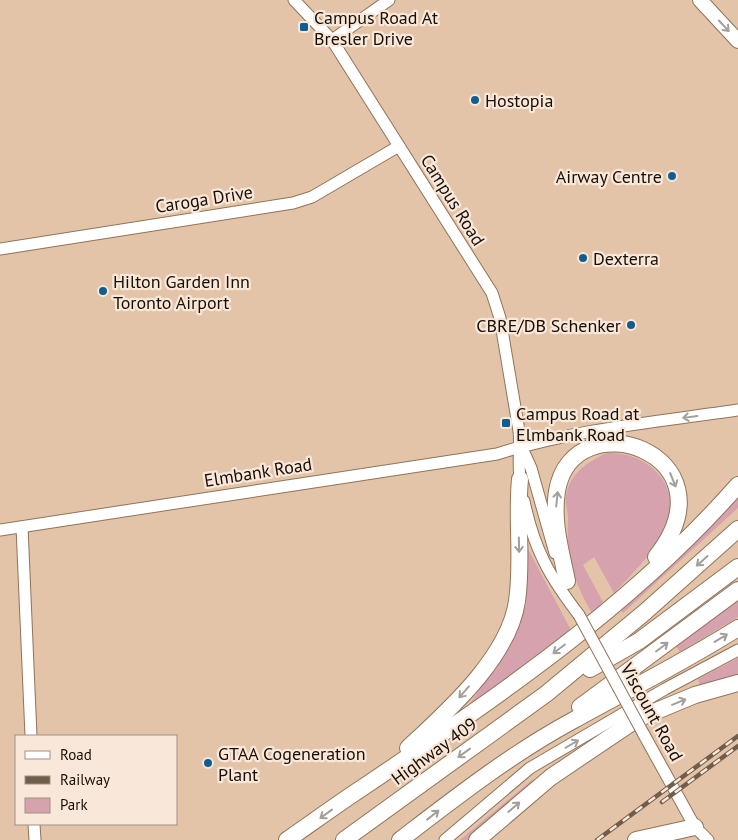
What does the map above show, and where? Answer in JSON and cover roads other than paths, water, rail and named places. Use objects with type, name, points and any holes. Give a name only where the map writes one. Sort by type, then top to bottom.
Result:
[{"type":"highway","points":[[567,581],[555,520],[560,482],[568,467],[582,454],[602,445],[620,443],[646,449],[660,459],[672,475],[679,498],[678,515],[674,530],[636,584]]},
{"type":"highway","points":[[365,786],[456,701],[502,641],[517,601],[520,479]]},
{"type":"highway","points":[[287,840],[411,757],[601,616],[675,550],[738,485]]},
{"type":"highway","points":[[546,694],[645,612],[738,529]]},
{"type":"highway","points":[[546,694],[639,641],[738,567]]},
{"type":"highway","points":[[571,721],[578,708],[738,590]]},
{"type":"highway","points":[[400,840],[465,789],[571,721],[738,628]]},
{"type":"highway","points":[[478,840],[551,777],[637,719],[695,695],[738,683]]},
{"type":"highway","name":"Highway 409","points":[[344,840],[546,694]]},
{"type":"highway","points":[[636,840],[697,833]]},
{"type":"main road","points":[[700,0],[738,40]]},
{"type":"street","name":"Campus Road","points":[[294,0],[332,40],[492,293],[500,318],[521,446],[531,468],[552,544],[579,615]]},
{"type":"street","points":[[332,40],[389,0]]},
{"type":"street","name":"Caroga Drive","points":[[0,249],[293,203],[312,197],[399,146]]},
{"type":"street","name":"Elmbank Road","points":[[0,530],[497,454],[521,446],[608,428],[738,410]]},
{"type":"street","name":"Campus Road","points":[[521,446],[518,470],[536,545],[554,582],[579,615]]},
{"type":"street","points":[[22,527],[30,735]]},
{"type":"street","name":"Viscount Road","points":[[579,615],[697,833],[708,840]]},
{"type":"street","points":[[445,840],[530,768],[665,689],[738,650]]},
{"type":"street","points":[[34,825],[35,840]]},
{"type":"railway","points":[[597,840],[738,736]]},
{"type":"railway","points":[[662,802],[738,746]]},
{"type":"place","name":"Campus Road At Bresler Drive","points":[[304,27]]},
{"type":"place","name":"Hostopia","points":[[475,100]]},
{"type":"place","name":"Airway Centre","points":[[672,176]]},
{"type":"place","name":"Dexterra","points":[[583,258]]},
{"type":"place","name":"Hilton Garden Inn Toronto Airport","points":[[103,291]]},
{"type":"place","name":"CBRE/DB Schenker","points":[[631,325]]},
{"type":"place","name":"Campus Road at Elmbank Road","points":[[506,423]]},
{"type":"place","name":"GTAA Cogeneration Plant","points":[[208,763]]}]
